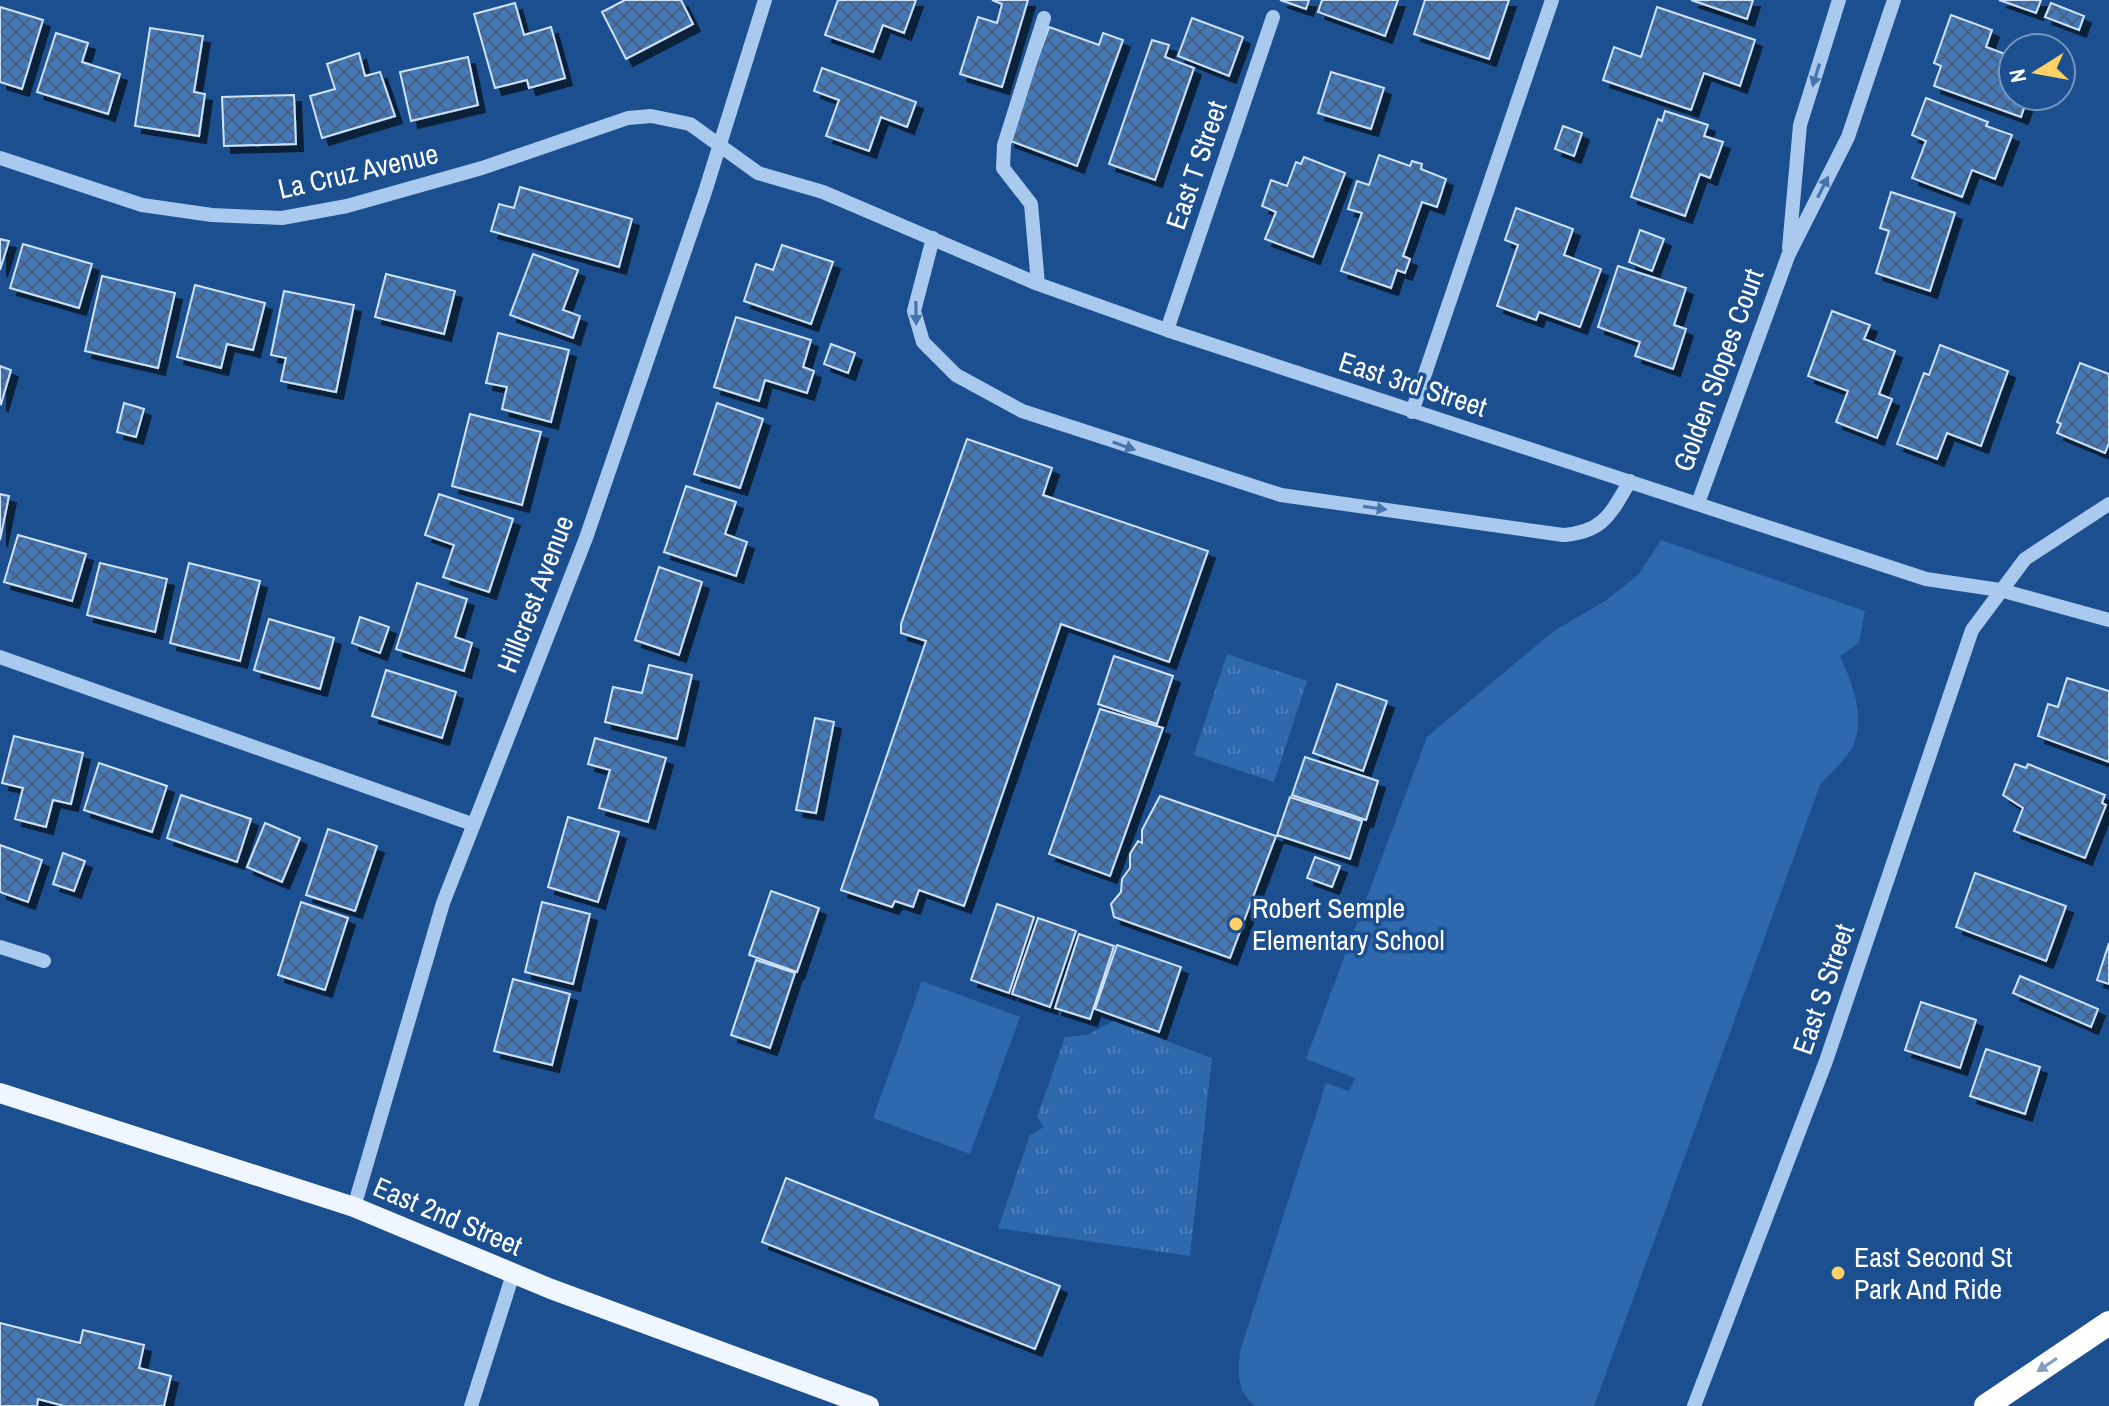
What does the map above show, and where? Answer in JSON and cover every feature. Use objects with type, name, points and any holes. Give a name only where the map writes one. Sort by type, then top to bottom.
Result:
[{"type":"highway","points":[[1986,1406],[2109,1323]]},
{"type":"main road","name":"East 2nd Street","points":[[0,1093],[354,1207],[513,1274],[869,1406]]},
{"type":"street","name":"Hillcrest Avenue","points":[[354,1207],[443,903],[586,538],[765,0]]},
{"type":"street","points":[[1412,412],[1552,0]]},
{"type":"street","name":"Golden Slopes Court","points":[[1788,256],[1800,125],[1839,0]]},
{"type":"street","name":"Golden Slopes Court","points":[[1698,503],[1788,256],[1848,137],[1894,0]]},
{"type":"street","name":"East T Street","points":[[1167,330],[1273,17]]},
{"type":"street","points":[[1038,284],[1031,204],[1003,168],[1004,145],[1044,18]]},
{"type":"street","name":"La Cruz Avenue","points":[[0,158],[142,205],[212,215],[282,218],[347,206],[482,168],[628,118],[651,116],[690,124],[719,144]]},
{"type":"street","name":"East 3rd Street","points":[[719,144],[758,173],[823,192],[1038,284],[1167,330],[1926,579],[2000,590],[2109,620]]},
{"type":"street","points":[[933,238],[914,311],[923,342],[956,375],[1022,411],[1089,435],[1281,495],[1543,533],[1583,533],[1598,526],[1608,517],[1630,481]]},
{"type":"street","name":"East S Street","points":[[1694,1406],[1832,1046],[1972,630],[2025,559],[2109,504]]},
{"type":"street","points":[[0,657],[472,824]]},
{"type":"street","points":[[0,947],[44,961]]},
{"type":"street","points":[[471,1406],[513,1274]]},
{"type":"green space","points":[[1661,540],[1865,611],[1859,643],[1840,656],[1853,688],[1858,723],[1850,751],[1820,785],[1594,1406],[1255,1406],[1241,1387],[1240,1351],[1326,1083],[1349,1091],[1355,1078],[1306,1059],[1427,737],[1554,631],[1605,601],[1638,575]]},
{"type":"green space","points":[[1227,654],[1307,681],[1274,782],[1194,755]]},
{"type":"green space","points":[[922,981],[1020,1017],[970,1154],[873,1118]]},
{"type":"green space","points":[[1114,1021],[1212,1058],[1190,1256],[998,1228],[1030,1135],[1044,1127],[1037,1117],[1065,1037],[1087,1035]]},
{"type":"building","points":[[625,0],[681,0],[693,24],[626,59],[602,12]]},
{"type":"building","points":[[838,0],[916,0],[904,33],[883,25],[873,52],[825,35]]},
{"type":"building","points":[[992,0],[1028,0],[1002,87],[960,74],[978,17],[997,23],[1002,4]]},
{"type":"building","points":[[1280,0],[1309,0],[1306,9]]},
{"type":"building","points":[[1322,0],[1398,0],[1385,36],[1318,12]]},
{"type":"building","points":[[1425,0],[1509,0],[1489,59],[1414,34]]},
{"type":"building","points":[[1691,0],[1753,0],[1747,19]]},
{"type":"building","points":[[1999,0],[2041,0],[2036,13]]},
{"type":"building","points":[[515,3],[524,35],[551,27],[565,78],[529,88],[527,80],[495,88],[474,14]]},
{"type":"building","points":[[2051,3],[2084,16],[2079,30],[2045,17]]},
{"type":"building","points":[[0,7],[43,20],[22,89],[0,82]]},
{"type":"building","points":[[1657,7],[1755,40],[1740,86],[1704,73],[1691,110],[1603,80],[1614,47],[1641,57]]},
{"type":"building","points":[[1951,15],[1992,30],[1986,47],[1997,51],[1997,108],[1934,86],[1941,66],[1934,63]]},
{"type":"building","points":[[1192,18],[1243,37],[1229,76],[1178,56]]},
{"type":"building","points":[[1049,27],[1099,45],[1103,33],[1123,40],[1077,166],[1008,140]]},
{"type":"building","points":[[150,28],[203,36],[194,92],[205,94],[199,136],[135,126]]},
{"type":"building","points":[[56,33],[88,43],[82,62],[120,74],[108,114],[37,92]]},
{"type":"building","points":[[1152,40],[1169,45],[1165,57],[1194,68],[1155,180],[1109,164]]},
{"type":"building","points":[[359,53],[365,76],[380,72],[395,116],[322,138],[310,96],[335,89],[327,64]]},
{"type":"building","points":[[468,57],[478,105],[411,121],[400,72]]},
{"type":"building","points":[[822,68],[916,102],[907,127],[881,117],[869,151],[826,136],[839,100],[814,91]]},
{"type":"building","points":[[1331,72],[1384,88],[1371,129],[1318,113]]},
{"type":"building","points":[[294,95],[296,144],[224,146],[222,97]]},
{"type":"building","points":[[1926,98],[1988,122],[1986,126],[2012,135],[1995,179],[1972,170],[1962,197],[1912,178],[1926,141],[1912,135]]},
{"type":"building","points":[[1665,111],[1708,125],[1704,136],[1723,142],[1710,178],[1700,174],[1685,216],[1631,197],[1658,119],[1662,121]]},
{"type":"building","points":[[1563,126],[1582,133],[1574,156],[1555,149]]},
{"type":"building","points":[[1379,155],[1410,166],[1412,161],[1422,164],[1421,169],[1446,179],[1437,207],[1422,202],[1403,256],[1410,259],[1405,273],[1397,270],[1391,288],[1341,271],[1362,213],[1348,209],[1357,181],[1369,185]]},
{"type":"building","points":[[1304,157],[1345,173],[1313,257],[1265,239],[1276,212],[1262,206],[1271,180],[1287,186],[1296,162],[1301,164]]},
{"type":"building","points":[[520,187],[632,219],[619,267],[491,231],[499,204],[514,208]]},
{"type":"building","points":[[1891,192],[1955,213],[1930,291],[1876,273],[1889,231],[1880,228]]},
{"type":"building","points":[[1516,208],[1573,229],[1564,255],[1601,269],[1580,327],[1539,312],[1536,320],[1497,306],[1518,245],[1505,240]]},
{"type":"building","points":[[1640,230],[1664,239],[1652,271],[1629,262]]},
{"type":"building","points":[[0,239],[9,241],[0,270]]},
{"type":"building","points":[[23,244],[92,264],[79,308],[10,288]]},
{"type":"building","points":[[782,245],[833,262],[811,324],[744,301],[756,264],[773,270]]},
{"type":"building","points":[[533,254],[578,270],[563,310],[580,316],[573,338],[510,315]]},
{"type":"building","points":[[1618,266],[1686,288],[1674,325],[1686,329],[1673,369],[1635,356],[1640,342],[1598,327]]},
{"type":"building","points":[[386,274],[455,291],[444,334],[375,317]]},
{"type":"building","points":[[102,276],[175,293],[158,368],[85,351]]},
{"type":"building","points":[[195,285],[265,303],[253,350],[227,344],[221,368],[177,357]]},
{"type":"building","points":[[284,291],[354,305],[336,392],[281,381],[286,358],[271,355]]},
{"type":"building","points":[[1832,311],[1870,325],[1864,339],[1895,351],[1879,394],[1892,399],[1877,438],[1836,422],[1848,391],[1808,376]]},
{"type":"building","points":[[736,317],[811,340],[803,367],[814,371],[807,393],[765,380],[759,401],[714,387]]},
{"type":"building","points":[[498,333],[569,350],[551,422],[502,409],[507,387],[486,383]]},
{"type":"building","points":[[831,344],[855,353],[848,373],[824,364]]},
{"type":"building","points":[[1940,345],[2008,371],[1981,446],[1947,433],[1937,459],[1897,444],[1924,373],[1929,375]]},
{"type":"building","points":[[2080,363],[2109,374],[2109,443],[2105,453],[2057,433],[2061,424],[2057,422]]},
{"type":"building","points":[[0,366],[11,370],[1,404],[0,403]]},
{"type":"building","points":[[124,403],[144,409],[136,437],[117,432]]},
{"type":"building","points":[[717,403],[763,419],[740,488],[694,474]]},
{"type":"building","points":[[470,414],[541,432],[522,505],[452,486]]},
{"type":"building","points":[[967,439],[1052,468],[1043,495],[1208,551],[1169,662],[1061,624],[964,906],[919,890],[913,907],[895,901],[892,907],[841,890],[926,641],[901,633],[901,624]]},
{"type":"building","points":[[686,486],[736,502],[725,534],[747,542],[736,576],[664,552]]},
{"type":"building","points":[[0,494],[9,496],[0,540]]},
{"type":"building","points":[[439,494],[513,519],[489,592],[443,577],[454,545],[425,535]]},
{"type":"building","points":[[18,535],[86,554],[72,601],[4,582]]},
{"type":"building","points":[[100,563],[167,579],[155,632],[87,615]]},
{"type":"building","points":[[189,563],[260,581],[240,661],[170,643]]},
{"type":"building","points":[[659,567],[702,582],[679,655],[635,640]]},
{"type":"building","points":[[417,583],[467,599],[455,637],[472,643],[464,671],[396,649]]},
{"type":"building","points":[[360,617],[389,627],[380,653],[352,643]]},
{"type":"building","points":[[269,619],[334,638],[320,689],[254,670]]},
{"type":"building","points":[[1114,656],[1173,676],[1157,724],[1098,704]]},
{"type":"building","points":[[649,665],[692,675],[677,739],[605,722],[613,687],[642,693]]},
{"type":"building","points":[[386,670],[456,692],[442,738],[372,716]]},
{"type":"building","points":[[2067,678],[2109,691],[2109,762],[2038,736],[2048,704],[2058,707]]},
{"type":"building","points":[[1337,684],[1387,701],[1363,771],[1313,753]]},
{"type":"building","points":[[1100,709],[1163,728],[1110,876],[1049,854]]},
{"type":"building","points":[[815,718],[834,722],[816,813],[796,810]]},
{"type":"building","points":[[14,736],[83,753],[71,804],[53,800],[46,827],[15,819],[23,788],[2,783]]},
{"type":"building","points":[[595,738],[666,758],[648,822],[599,808],[610,770],[588,764]]},
{"type":"building","points":[[1305,757],[1378,781],[1366,820],[1292,795]]},
{"type":"building","points":[[99,763],[167,786],[152,832],[84,810]]},
{"type":"building","points":[[2015,764],[2026,768],[2028,764],[2105,795],[2102,803],[2106,805],[2085,858],[2014,831],[2023,808],[2003,795]]},
{"type":"building","points":[[181,795],[251,819],[237,862],[167,838]]},
{"type":"building","points":[[1160,796],[1276,836],[1230,958],[1114,917],[1111,904],[1121,892],[1122,879],[1130,868],[1130,854],[1138,841],[1142,843],[1142,830]]},
{"type":"building","points":[[1290,797],[1362,821],[1350,859],[1277,835]]},
{"type":"building","points":[[568,817],[619,832],[598,902],[548,887]]},
{"type":"building","points":[[265,823],[300,838],[282,882],[247,867]]},
{"type":"building","points":[[328,829],[377,846],[355,911],[306,895]]},
{"type":"building","points":[[0,845],[42,860],[28,902],[0,892]]},
{"type":"building","points":[[63,853],[85,861],[74,891],[53,884]]},
{"type":"building","points":[[1315,857],[1340,866],[1332,887],[1307,878]]},
{"type":"building","points":[[1975,873],[2066,906],[2046,961],[1956,927]]},
{"type":"building","points":[[771,891],[819,908],[797,972],[749,955]]},
{"type":"building","points":[[301,902],[348,918],[325,990],[278,975]]},
{"type":"building","points":[[542,902],[590,914],[573,984],[525,972]]},
{"type":"building","points":[[997,904],[1034,917],[1009,993],[971,980]]},
{"type":"building","points":[[1038,918],[1076,931],[1050,1007],[1012,994]]},
{"type":"building","points":[[1079,934],[1114,946],[1090,1019],[1055,1008]]},
{"type":"building","points":[[2109,943],[2109,984],[2097,980]]},
{"type":"building","points":[[1117,945],[1181,967],[1159,1032],[1095,1009]]},
{"type":"building","points":[[756,960],[795,973],[770,1048],[731,1035]]},
{"type":"building","points":[[2020,976],[2098,1009],[2091,1027],[2013,993]]},
{"type":"building","points":[[513,979],[570,994],[552,1065],[494,1051]]},
{"type":"building","points":[[1921,1002],[1976,1020],[1960,1068],[1905,1050]]},
{"type":"building","points":[[1986,1049],[2040,1067],[2025,1114],[1970,1096]]},
{"type":"building","points":[[786,1178],[1060,1286],[1035,1349],[762,1242]]},
{"type":"building","points":[[0,1323],[80,1343],[83,1330],[144,1345],[139,1368],[171,1376],[164,1406],[64,1406],[38,1399],[37,1406],[0,1406]]},
{"type":"place","name":"Robert Semple Elementary School","points":[[1236,924]]},
{"type":"place","name":"East Second St Park And Ride","points":[[1838,1273]]}]
